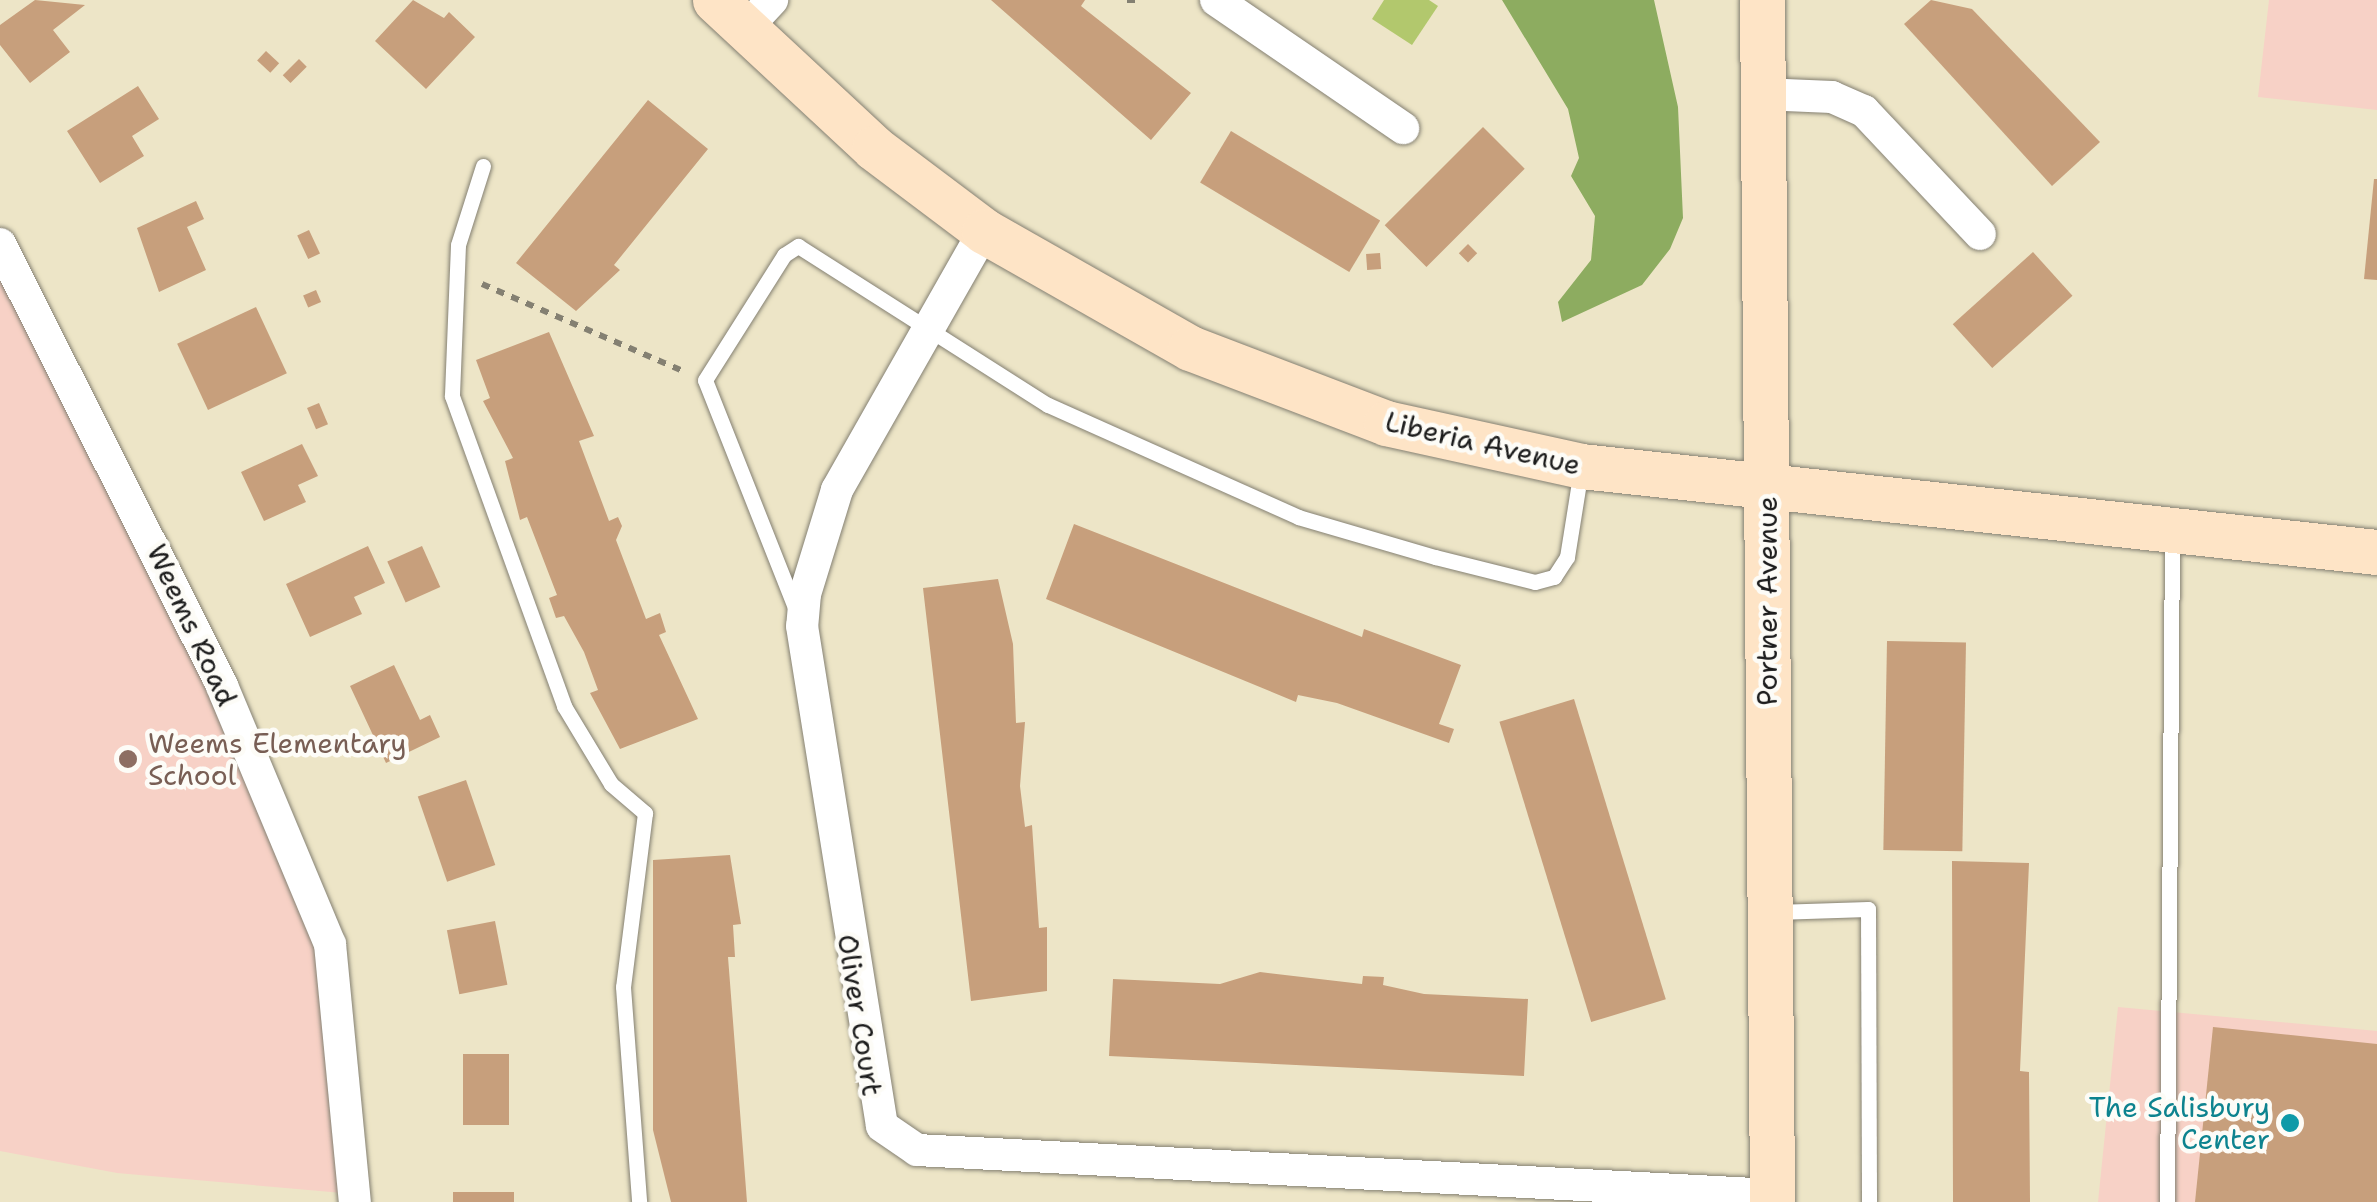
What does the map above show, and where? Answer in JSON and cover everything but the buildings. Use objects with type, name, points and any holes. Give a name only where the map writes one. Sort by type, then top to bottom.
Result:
[{"type":"main road","name":"Portner Avenue","points":[[1762,0],[1772,1199]]},
{"type":"main road","name":"Liberia Avenue","points":[[744,10],[874,148],[984,230],[1190,348],[1276,385],[1386,422],[1582,466],[2377,552]]},
{"type":"street","points":[[1216,0],[1403,128]]},
{"type":"street","points":[[1762,94],[1832,97],[1864,111],[1980,234]]},
{"type":"street","name":"Oliver Court","points":[[984,230],[836,490],[802,626],[872,1105],[896,1140],[917,1150],[1349,1180],[1772,1199]]},
{"type":"street","name":"Weems Road","points":[[0,244],[214,669],[323,926],[344,1019],[354,1202]]},
{"type":"lane","points":[[483,166],[464,206],[456,273],[450,366],[462,440],[571,719],[611,784],[646,813],[622,988],[639,1202]]},
{"type":"lane","points":[[802,626],[706,380],[784,254],[798,246],[1048,405],[1298,517],[1522,580],[1545,581],[1563,567],[1582,466]]},
{"type":"lane","points":[[2168,1202],[2165,599],[2173,530]]},
{"type":"lane","points":[[1768,912],[1868,909],[1869,1202]]},
{"type":"path","points":[[1127,0],[1138,0]]},
{"type":"path","points":[[456,273],[706,380]]},
{"type":"shaded area","points":[[2269,0],[2377,0],[2377,110],[2258,97]]},
{"type":"shaded area","name":"Weems Elementary School","points":[[0,244],[330,944],[354,1194],[117,1173],[0,1151]]},
{"type":"shaded area","points":[[2118,1007],[2377,1031],[2377,1202],[2098,1202]]},
{"type":"green space","points":[[1384,0],[1429,0],[1438,6],[1412,45],[1372,19]]},
{"type":"green space","points":[[1502,0],[1654,0],[1678,107],[1683,218],[1670,249],[1642,285],[1562,322],[1558,302],[1591,260],[1595,216],[1571,176],[1579,158],[1568,109]]},
{"type":"place","name":"Weems Elementary School","points":[[128,759]]},
{"type":"place","name":"The Salisbury Center","points":[[2290,1123]]}]
